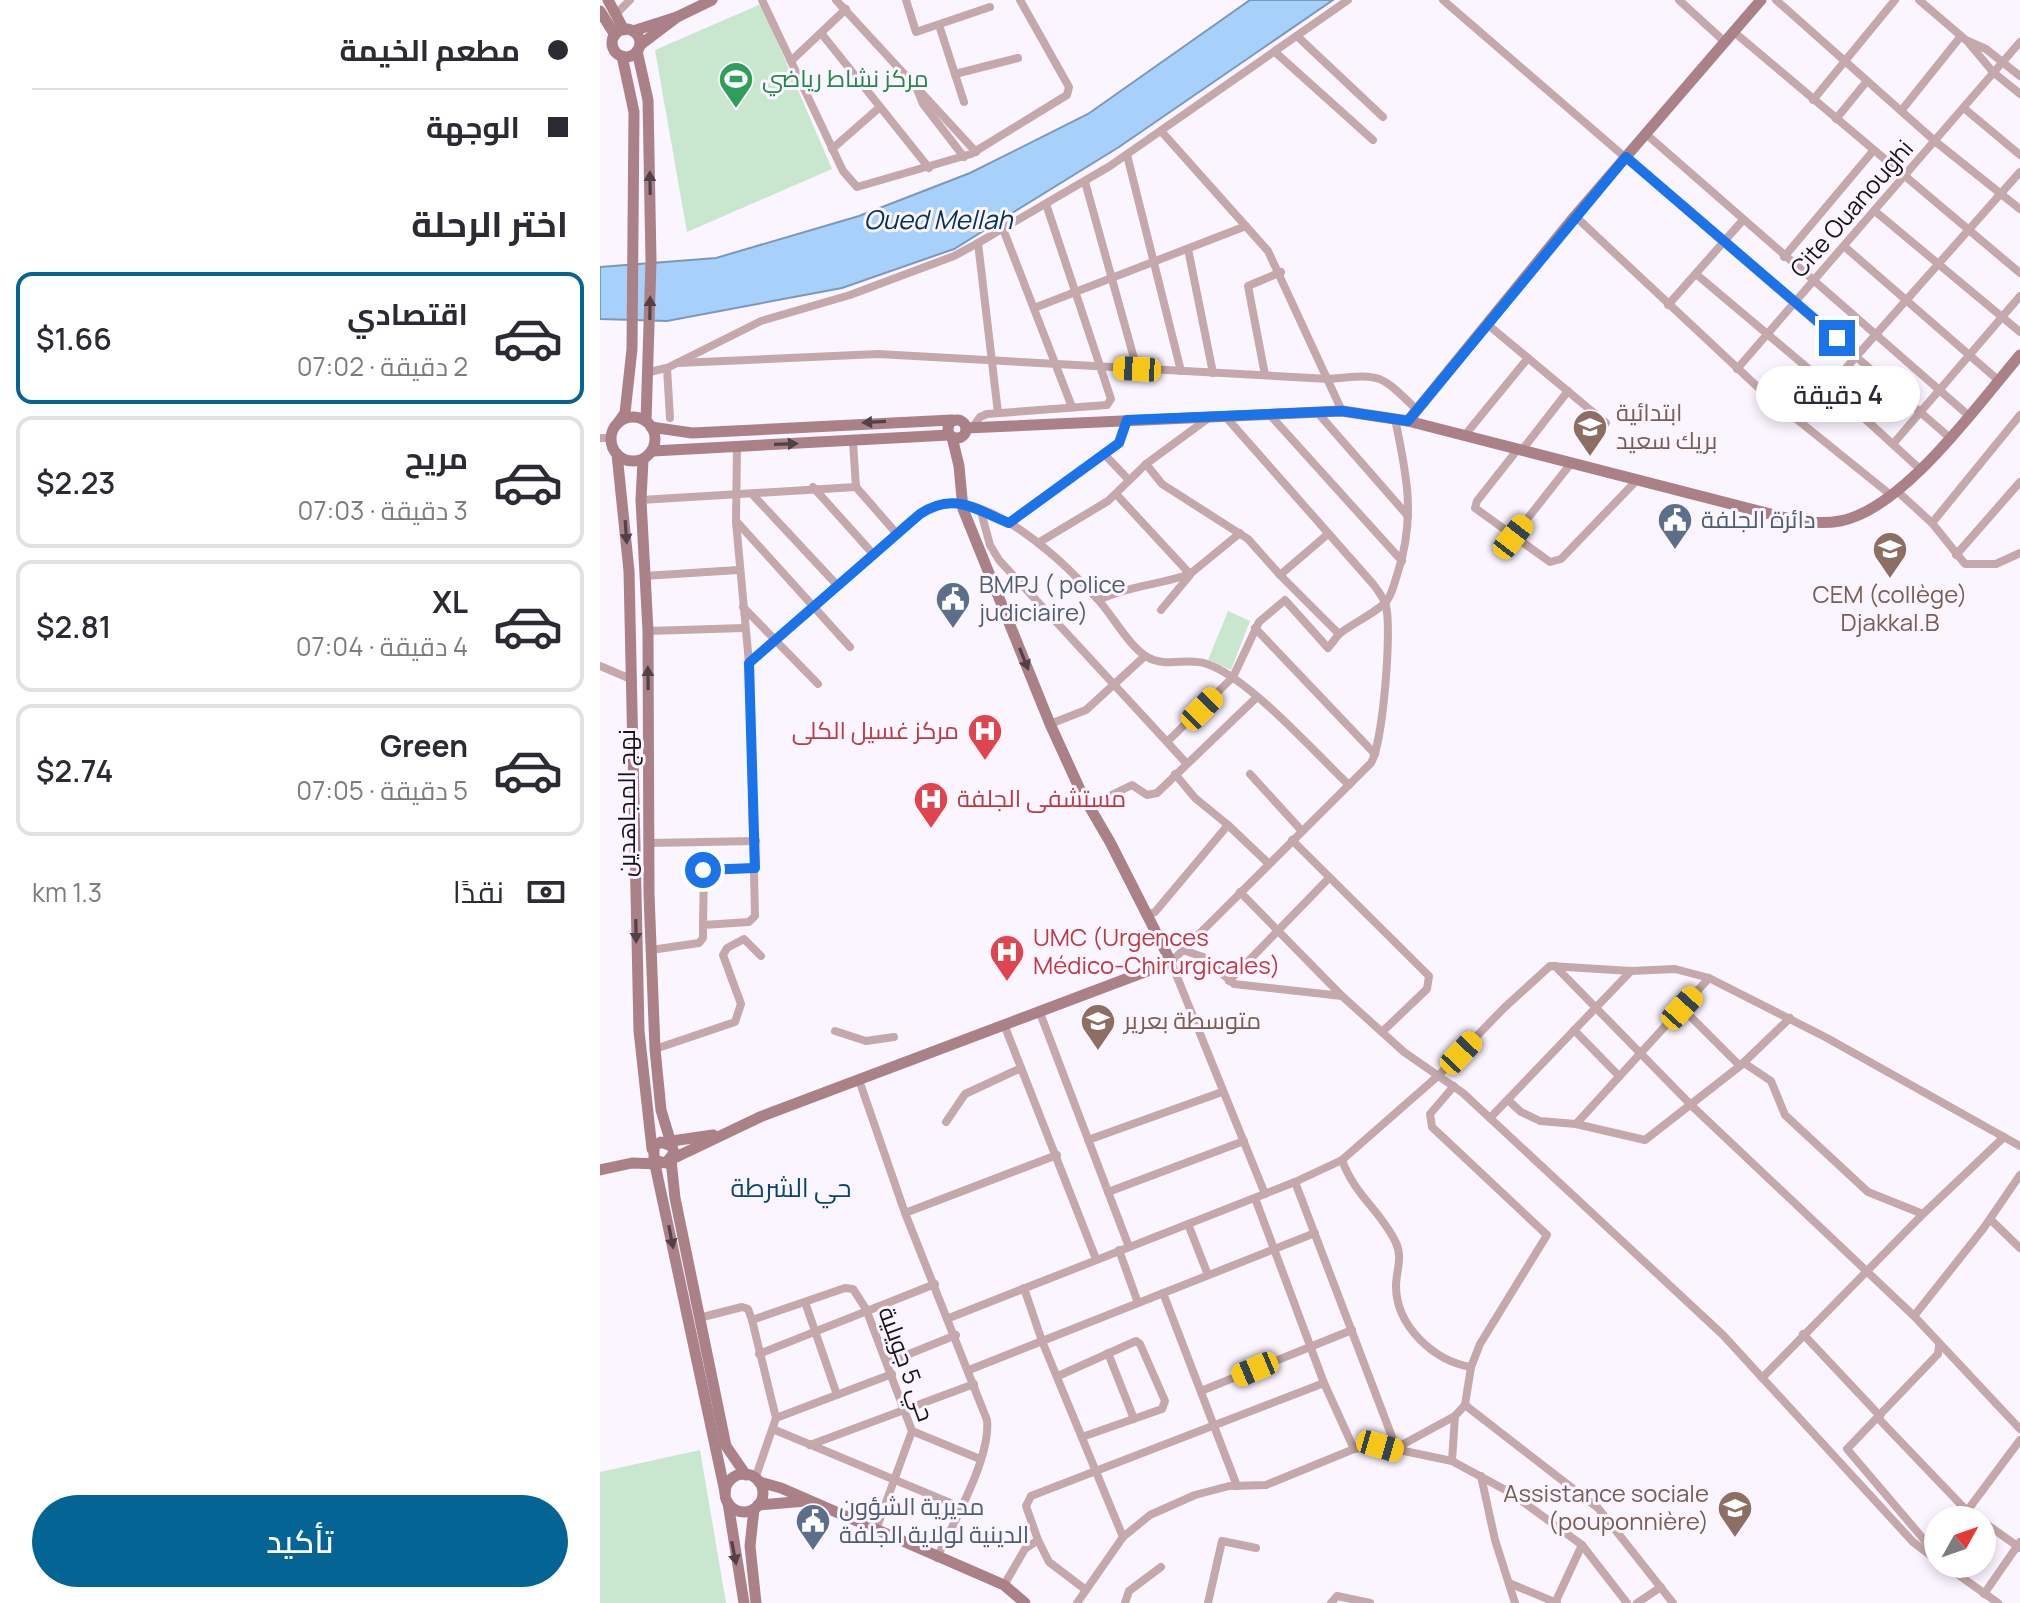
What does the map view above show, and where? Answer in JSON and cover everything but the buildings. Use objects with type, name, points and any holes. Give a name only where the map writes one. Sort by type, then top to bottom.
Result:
[{"type":"street","points":[[608,0],[624,32]]},
{"type":"street","points":[[617,13],[630,0]]},
{"type":"street","points":[[712,0],[677,17],[624,32],[613,47],[622,56],[634,112],[632,349],[625,413],[606,438],[617,454],[629,461],[643,460],[653,451],[853,442],[1127,420],[1342,411],[1402,420],[1813,523],[1854,518],[1894,494],[1921,470],[2020,355]]},
{"type":"street","points":[[762,0],[848,181],[857,187],[976,152],[1050,108],[1069,91],[1020,0]]},
{"type":"street","points":[[836,0],[976,152]]},
{"type":"street","points":[[906,0],[914,31],[990,7]]},
{"type":"street","points":[[649,372],[667,368],[761,321],[850,295],[978,243],[1127,155],[1348,0]]},
{"type":"street","points":[[1443,0],[1725,240],[1949,437]]},
{"type":"street","points":[[1679,0],[1725,42]]},
{"type":"street","points":[[1402,420],[1416,409],[1575,216],[1761,0]]},
{"type":"street","points":[[1776,0],[1936,142],[2020,209]]},
{"type":"street","points":[[1813,100],[1895,0]]},
{"type":"street","points":[[1919,0],[1964,38],[1993,72],[2020,94]]},
{"type":"street","points":[[791,61],[846,9]]},
{"type":"street","points":[[600,11],[639,48],[648,100],[651,261],[649,424],[655,438],[653,451]]},
{"type":"street","points":[[622,56],[629,57],[677,17]]},
{"type":"street","points":[[939,25],[964,102]]},
{"type":"street","points":[[1734,32],[2020,273]]},
{"type":"street","points":[[821,33],[929,168]]},
{"type":"street","points":[[1297,36],[1383,117]]},
{"type":"street","points":[[1964,38],[2003,61],[2020,76]]},
{"type":"street","points":[[1901,111],[1964,38]]},
{"type":"street","name":"Cite Ouanoughi","points":[[1737,369],[2020,42]]},
{"type":"street","points":[[1275,52],[1373,140]]},
{"type":"street","points":[[955,74],[1018,58]]},
{"type":"street","points":[[1836,119],[1867,81]]},
{"type":"street","points":[[917,89],[923,104],[964,157]]},
{"type":"street","points":[[832,149],[880,107]]},
{"type":"street","points":[[1965,109],[2020,155]]},
{"type":"street","points":[[1161,131],[1268,251],[1281,272],[1342,411]]},
{"type":"street","points":[[1646,134],[1968,415]]},
{"type":"street","points":[[1784,257],[1873,151]]},
{"type":"street","points":[[1127,155],[1181,371]]},
{"type":"street","points":[[1799,421],[2020,172]]},
{"type":"street","points":[[1085,182],[1137,369]]},
{"type":"street","points":[[1046,204],[1109,403],[980,417],[961,433],[959,466],[963,505],[1050,724],[1082,794],[1091,805],[1171,962],[1265,1194]]},
{"type":"street","points":[[1876,212],[2020,332]]},
{"type":"street","points":[[1575,216],[1737,369],[1932,523],[1956,555],[1974,567],[1996,564],[2020,553]]},
{"type":"street","points":[[1668,305],[1743,220]]},
{"type":"street","points":[[1034,308],[1246,226]]},
{"type":"street","points":[[1003,229],[1072,407]]},
{"type":"street","points":[[978,243],[998,413]]},
{"type":"street","points":[[1845,247],[1998,380]]},
{"type":"street","points":[[1188,249],[1213,373]]},
{"type":"street","points":[[1265,375],[1248,286],[1281,272]]},
{"type":"street","points":[[1696,274],[1829,386],[1921,470]]},
{"type":"street","points":[[1893,444],[2020,296]]},
{"type":"street","points":[[1487,324],[1606,423]]},
{"type":"street","points":[[677,363],[878,354],[1329,379],[1370,375],[1385,379],[1416,409]]},
{"type":"street","points":[[1465,435],[1528,358]]},
{"type":"street","points":[[667,368],[670,418]]},
{"type":"street","points":[[1568,391],[1475,504],[1479,512],[1544,559],[1555,562],[1638,478]]},
{"type":"street","points":[[1317,411],[1409,517]]},
{"type":"street","points":[[1269,414],[1402,561]]},
{"type":"street","points":[[1932,523],[2020,415]]},
{"type":"street","points":[[1225,416],[1386,603]]},
{"type":"street","points":[[618,423],[632,417],[692,433],[952,420],[947,429],[961,433]]},
{"type":"street","points":[[1038,543],[1116,494],[1127,478],[1211,417]]},
{"type":"street","points":[[1009,523],[1122,439],[1127,420]]},
{"type":"street","points":[[600,1170],[659,1158],[1171,962],[1349,785],[1375,754],[1389,637],[1386,603],[1402,561],[1409,517],[1402,420]]},
{"type":"street","points":[[853,442],[856,487],[897,534]]},
{"type":"street","points":[[703,925],[752,920],[756,841],[749,663],[738,570],[737,446]]},
{"type":"street","name":"نهج المجاهدين","points":[[617,454],[626,527],[633,680],[637,987],[659,1158]]},
{"type":"street","points":[[1104,454],[1127,478]]},
{"type":"street","name":"نهج المجاهدين","points":[[643,460],[641,500],[648,631],[651,950],[655,1049],[661,1110],[669,1143],[659,1158]]},
{"type":"street","points":[[1513,537],[1572,462]]},
{"type":"street","points":[[1146,464],[1168,489],[1240,533],[1339,634]]},
{"type":"street","points":[[1956,555],[2020,482]]},
{"type":"street","points":[[641,500],[737,496],[813,487],[856,487]]},
{"type":"street","points":[[813,487],[874,555]]},
{"type":"street","points":[[752,494],[837,585]]},
{"type":"street","points":[[1116,494],[1190,574]]},
{"type":"street","points":[[749,663],[812,605],[929,508],[963,505],[1009,523],[1066,565],[1145,656],[1167,662],[1206,663],[1233,677],[1349,785]]},
{"type":"street","points":[[981,512],[987,537],[999,560],[1186,763]]},
{"type":"street","points":[[736,522],[850,647]]},
{"type":"street","points":[[1161,610],[1190,574],[1240,533]]},
{"type":"street","points":[[1280,575],[1328,534]]},
{"type":"street","points":[[644,576],[738,570]]},
{"type":"street","points":[[1099,600],[1127,588],[1156,585],[1190,574]]},
{"type":"street","points":[[1167,742],[1233,677],[1255,628],[1296,592]]},
{"type":"street","points":[[1285,600],[1328,648],[1339,634],[1386,603]]},
{"type":"street","points":[[741,606],[818,684]]},
{"type":"street","points":[[648,631],[744,628]]},
{"type":"street","points":[[1255,628],[1375,754]]},
{"type":"street","points":[[1050,724],[1086,710],[1145,656]]},
{"type":"street","points":[[600,666],[633,680]]},
{"type":"street","points":[[1091,805],[1132,785],[1151,796],[1256,698]]},
{"type":"street","points":[[1175,774],[1195,798],[1269,864]]},
{"type":"street","points":[[1250,774],[1301,830]]},
{"type":"street","points":[[1147,915],[1155,912],[1197,866],[1228,825]]},
{"type":"street","points":[[1292,840],[1429,976],[1427,989],[1382,1032]]},
{"type":"street","points":[[650,843],[756,841]]},
{"type":"street","points":[[651,950],[699,943],[703,938],[704,869],[755,868]]},
{"type":"street","points":[[1229,981],[1329,878]]},
{"type":"street","points":[[1240,892],[1342,996],[1382,1032],[1454,1086],[1579,1197],[1762,1378],[1913,1542],[1924,1550]]},
{"type":"street","points":[[655,1049],[731,1025],[741,1004],[724,961],[724,951],[744,939],[761,956]]},
{"type":"street","points":[[1183,950],[1203,957],[1229,981],[1342,996]]},
{"type":"street","points":[[1555,965],[1692,1106],[1914,1316],[2020,1429]]},
{"type":"street","points":[[949,1318],[1295,1182],[1342,1160],[1439,1075],[1542,970],[1555,965],[1631,971],[1675,969],[1709,978],[1790,1018],[2020,1146]]},
{"type":"street","points":[[1490,1118],[1631,971]]},
{"type":"street","points":[[1576,1124],[1709,978]]},
{"type":"street","points":[[1682,1008],[1742,1064],[1771,1081],[1785,1115],[1868,1192],[1923,1214]]},
{"type":"street","points":[[1040,1013],[1108,1192],[1138,1303]]},
{"type":"street","points":[[1508,1100],[1530,1118],[1576,1124],[1645,1140],[1742,1064],[1790,1018]]},
{"type":"street","points":[[1005,1027],[1096,1259]]},
{"type":"street","points":[[1574,1030],[1619,1076]]},
{"type":"street","points":[[835,1031],[866,1041],[894,1037]]},
{"type":"street","points":[[946,1122],[965,1094],[1021,1068]]},
{"type":"street","points":[[859,1080],[905,1213],[969,1370],[988,1430],[980,1459],[937,1558]]},
{"type":"street","points":[[1398,1449],[1455,1416],[1465,1405],[1471,1367],[1489,1325],[1547,1235],[1432,1127],[1430,1114],[1454,1086]]},
{"type":"street","points":[[1088,1140],[1222,1092]]},
{"type":"street","points":[[721,1134],[657,1143],[744,1603]]},
{"type":"street","points":[[1762,1378],[1865,1269],[2004,1137]]},
{"type":"street","points":[[1108,1192],[1244,1141]]},
{"type":"street","points":[[905,1213],[1057,1155]]},
{"type":"street","points":[[659,1158],[699,1318],[726,1446],[763,1494],[756,1507],[750,1546],[756,1603]]},
{"type":"street","points":[[1342,1160],[1356,1191],[1395,1241],[1400,1266],[1398,1299],[1419,1340],[1445,1360],[1471,1367]]},
{"type":"street","points":[[1914,1316],[1990,1219],[2020,1175]]},
{"type":"street","points":[[1295,1182],[1398,1449]]},
{"type":"street","points":[[1255,1198],[1324,1383],[1354,1449]]},
{"type":"street","points":[[1990,1219],[2020,1248]]},
{"type":"street","points":[[1188,1224],[1208,1275]]},
{"type":"street","points":[[969,1370],[1315,1233]]},
{"type":"street","points":[[759,1354],[935,1284]]},
{"type":"street","name":"حي 5 جويلية","points":[[752,1320],[849,1287],[857,1291],[912,1431],[876,1530]]},
{"type":"street","points":[[1024,1288],[1042,1341],[1123,1537]]},
{"type":"street","points":[[1163,1293],[1237,1486]]},
{"type":"street","points":[[805,1302],[837,1395]]},
{"type":"street","points":[[699,1318],[742,1307],[748,1309],[752,1320],[776,1418],[775,1430],[753,1478]]},
{"type":"street","points":[[1201,1391],[1352,1330]]},
{"type":"street","points":[[1803,1334],[1958,1506]]},
{"type":"street","points":[[887,1363],[956,1335]]},
{"type":"street","points":[[1058,1376],[1138,1341],[1165,1401],[1162,1409],[1082,1437]]},
{"type":"street","points":[[1924,1540],[1848,1453],[1850,1446],[1938,1354],[1939,1346]]},
{"type":"street","points":[[1108,1353],[1134,1419]]},
{"type":"street","points":[[776,1418],[892,1374]]},
{"type":"street","points":[[1086,1590],[1049,1562],[1026,1506],[1027,1498],[1324,1383]]},
{"type":"street","points":[[810,1445],[904,1407],[974,1384]]},
{"type":"street","points":[[1465,1405],[1598,1508],[1673,1603]]},
{"type":"street","points":[[1452,1461],[1455,1416]]},
{"type":"street","points":[[775,1430],[960,1507]]},
{"type":"street","points":[[912,1431],[980,1459]]},
{"type":"street","points":[[1972,1506],[2020,1440]]},
{"type":"street","points":[[1077,1603],[1123,1537],[1150,1515],[1170,1505],[1237,1486],[1266,1485],[1354,1449],[1380,1446],[1452,1461],[1532,1507],[1582,1545],[1621,1601]]},
{"type":"street","points":[[1481,1476],[1515,1603]]},
{"type":"street","points":[[726,1498],[729,1481],[753,1478],[1004,1585],[1025,1603]]},
{"type":"street","points":[[726,1498],[737,1511],[810,1501]]},
{"type":"street","points":[[1984,1594],[2019,1545],[1996,1530]]},
{"type":"street","points":[[1004,1585],[1025,1549],[1038,1540]]},
{"type":"street","points":[[1208,1603],[1222,1541],[1256,1548]]},
{"type":"street","points":[[1509,1583],[1556,1603],[1582,1545]]},
{"type":"street","points":[[1125,1603],[1129,1591],[1161,1567]]},
{"type":"street","points":[[1962,1578],[1998,1603]]},
{"type":"street","points":[[1637,1603],[1661,1587]]},
{"type":"street","points":[[1331,1603],[1337,1596],[1346,1595],[1370,1603]]},
{"type":"green space","name":"مركز نشاط رياضي","points":[[761,4],[832,169],[687,232],[655,50]]},
{"type":"green space","points":[[1228,611],[1250,621],[1231,670],[1208,660]]},
{"type":"green space","points":[[700,1450],[726,1603],[600,1603],[600,1472]]},
{"type":"water","name":"Oued Mellah","points":[[1250,0],[1333,0],[1119,147],[954,249],[842,288],[667,321],[600,319],[600,267],[716,258],[859,216],[970,173],[1088,114]]},
{"type":"place","name":"مركز نشاط رياضي","points":[[736,110]]},
{"type":"place","name":"ابتدائية بريك سعيد","points":[[1590,458]]},
{"type":"place","name":"دائرة الجلفة","points":[[1675,551]]},
{"type":"place","name":"CEM (collège) Djakkal.B","points":[[1890,580]]},
{"type":"place","name":"BMPJ ( police judiciaire)","points":[[953,630]]},
{"type":"place","name":"مركز غسيل الكلى","points":[[985,762]]},
{"type":"place","name":"مستشفى الجلفة","points":[[931,830]]},
{"type":"place","name":"UMC (Urgences Médico-Chirurgicales)","points":[[1007,983]]},
{"type":"place","name":"متوسطة بعرير","points":[[1098,1052]]},
{"type":"place","name":"Assistance sociale (pouponnière)","points":[[1735,1539]]},
{"type":"place","name":"مديرية الشؤون الدينية لولاية الجلفة","points":[[813,1552]]},
{"type":"district","name":"حي الشرطة","points":[[791,1188]]},
{"type":"route","points":[[703,870],[755,868],[749,663],[920,514],[938,505],[963,502],[1009,523],[1119,443],[1127,420],[1342,411],[1408,421],[1626,157],[1837,338]]}]
